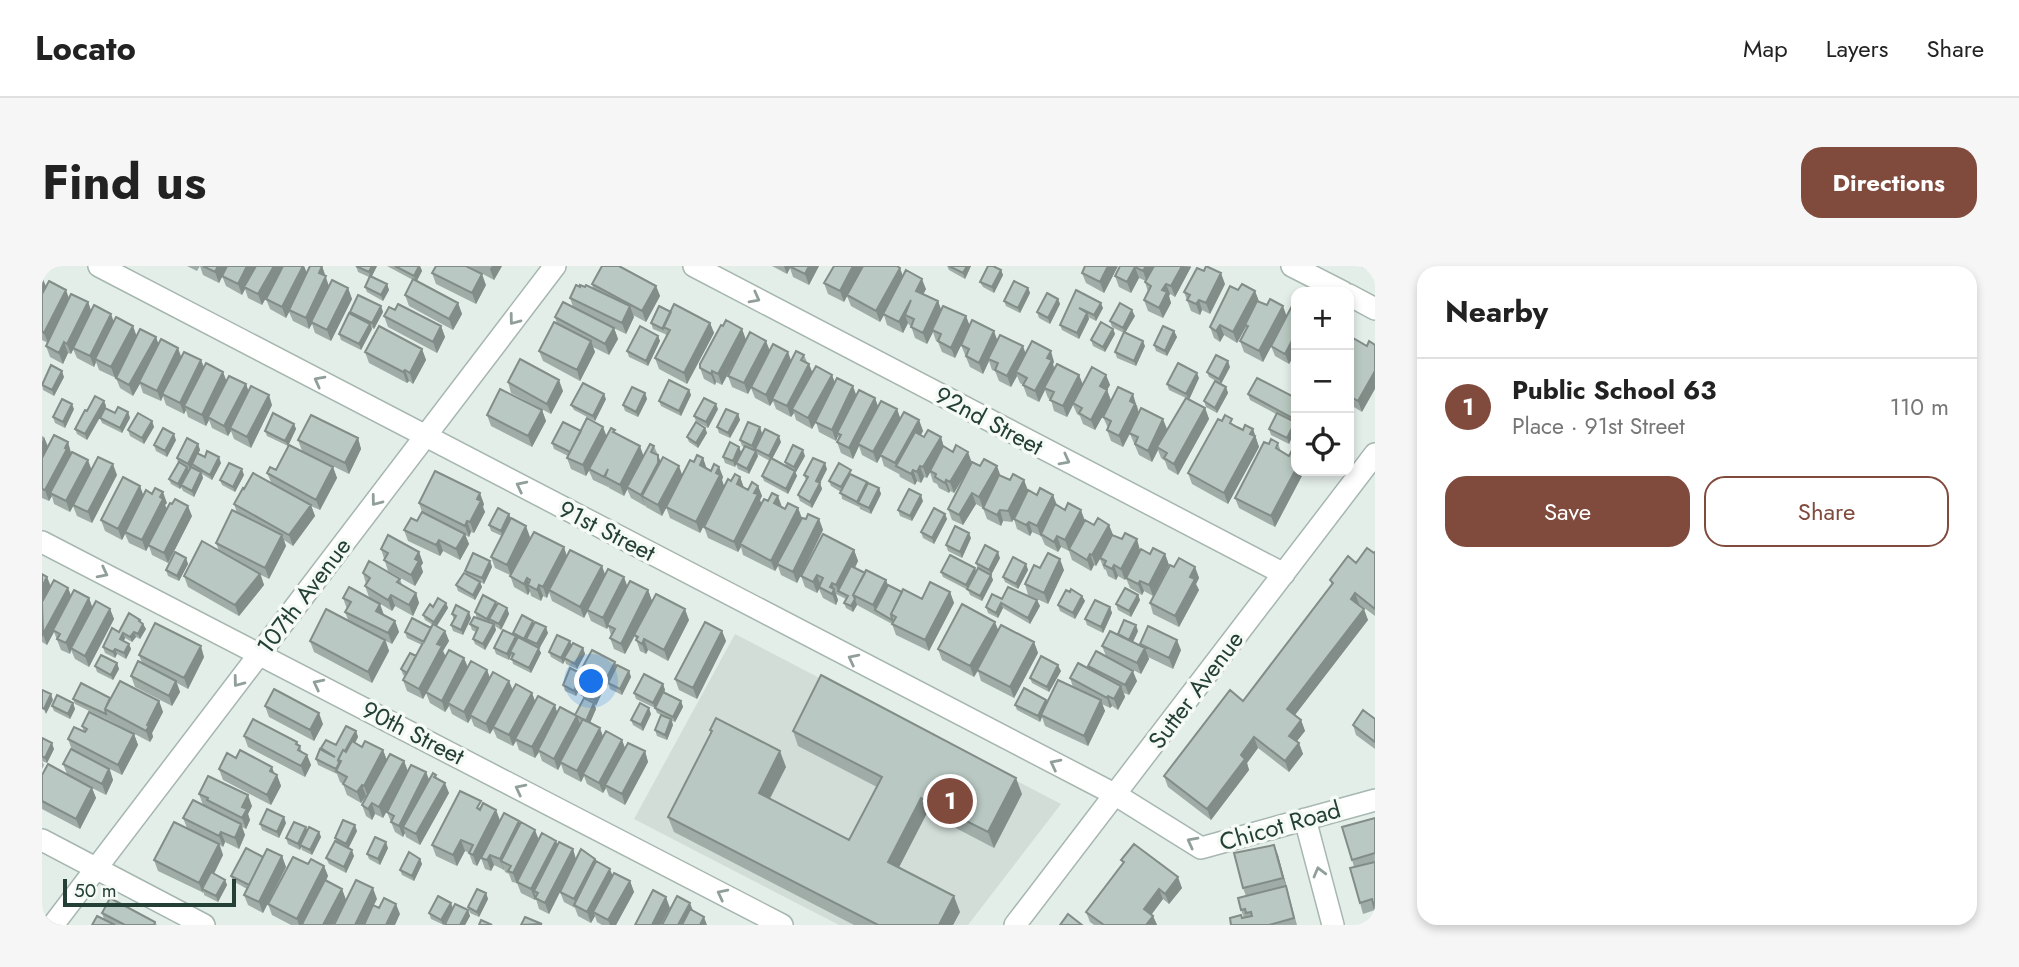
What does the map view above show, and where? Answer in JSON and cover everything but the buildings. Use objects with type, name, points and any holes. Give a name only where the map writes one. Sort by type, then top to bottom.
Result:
[{"type":"street","name":"91st Street","points":[[99,266],[1116,795]]},
{"type":"street","name":"107th Avenue","points":[[53,925],[555,266]]},
{"type":"street","name":"92nd Street","points":[[694,266],[1284,574]]},
{"type":"street","points":[[1292,266],[1333,287]]},
{"type":"street","points":[[1354,298],[1375,309]]},
{"type":"street","name":"Sutter Avenue","points":[[1015,925],[1375,454]]},
{"type":"street","name":"90th Street","points":[[42,542],[782,925]]},
{"type":"street","name":"Chicot Road","points":[[1116,795],[1201,848],[1375,800]]},
{"type":"street","points":[[1305,819],[1333,925]]},
{"type":"street","points":[[42,840],[204,925]]},
{"type":"shaded area","points":[[735,634],[1061,804],[968,925],[839,925],[634,819]]},
{"type":"place","name":"Public School 63","points":[[950,801]]}]
